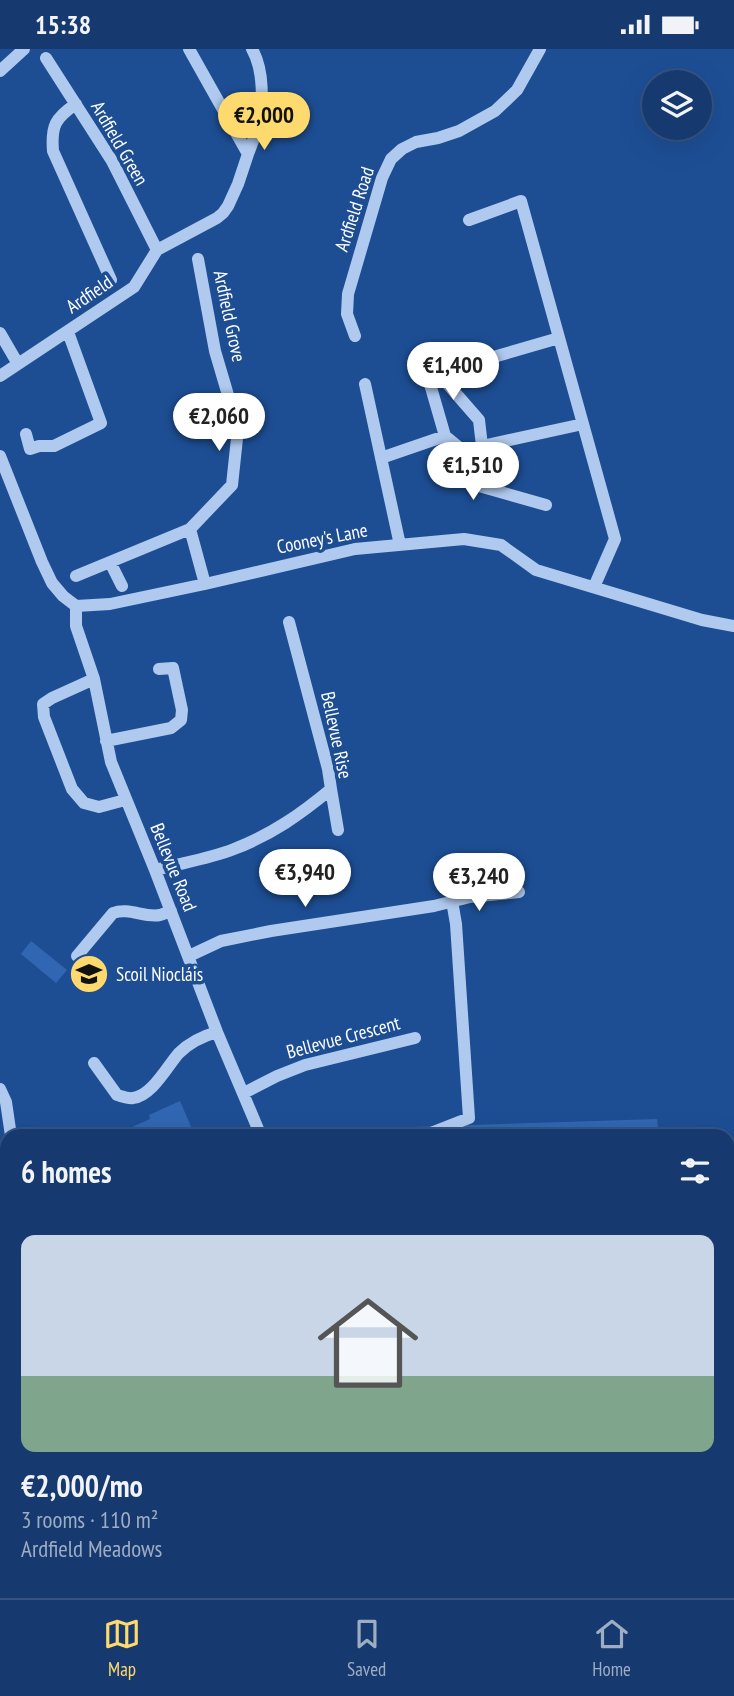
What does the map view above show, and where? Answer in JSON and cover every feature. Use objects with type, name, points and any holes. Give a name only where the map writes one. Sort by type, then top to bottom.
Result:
[{"type":"street","points":[[0,71],[24,49]]},
{"type":"street","points":[[189,49],[248,155]]},
{"type":"street","name":"Ardfield","points":[[0,376],[134,287],[157,250],[223,213],[238,184],[258,125],[261,98],[258,60],[253,49]]},
{"type":"street","name":"Ardfield Road","points":[[355,336],[347,314],[348,294],[382,178],[391,159],[416,142],[459,131],[495,111],[517,90],[540,49]]},
{"type":"street","name":"Ardfield Green","points":[[46,58],[112,161],[157,250]]},
{"type":"street","points":[[76,104],[62,113],[56,122],[52,135],[53,151],[111,280]]},
{"type":"street","points":[[469,220],[522,201],[615,539],[594,587]]},
{"type":"street","name":"Ardfield Grove","points":[[76,576],[190,529],[232,485],[239,429],[215,351],[198,259]]},
{"type":"street","points":[[26,434],[30,449],[54,446],[101,423],[68,332]]},
{"type":"street","points":[[0,333],[18,364]]},
{"type":"street","points":[[546,505],[472,484],[482,446],[479,420],[438,373],[559,338]]},
{"type":"street","points":[[428,377],[445,436],[478,463]]},
{"type":"street","points":[[365,384],[400,545]]},
{"type":"street","points":[[482,446],[583,424]]},
{"type":"street","points":[[381,458],[445,436]]},
{"type":"street","points":[[0,456],[52,583],[76,607]]},
{"type":"street","points":[[190,529],[205,584]]},
{"type":"street","name":"Cooney's Lane","points":[[76,607],[110,604],[355,549],[464,539],[501,545],[536,570],[702,620],[734,626]]},
{"type":"street","points":[[110,562],[122,586]]},
{"type":"street","name":"Bellevue Road","points":[[76,607],[76,625],[94,679],[110,762],[258,1129]]},
{"type":"street","name":"Bellevue Rise","points":[[155,870],[232,851],[261,838],[286,824],[331,789],[289,622]]},
{"type":"street","points":[[106,741],[171,728],[181,720],[182,710],[173,668],[159,669]]},
{"type":"street","points":[[94,679],[43,704],[44,717],[72,789],[84,803],[99,807],[125,800]]},
{"type":"street","points":[[331,789],[338,830]]},
{"type":"street","points":[[189,956],[221,941],[271,931],[434,906],[470,897],[519,892]]},
{"type":"street","points":[[441,1129],[469,1118],[456,924],[452,901]]},
{"type":"street","points":[[77,956],[113,913],[127,911],[158,916],[171,911]]},
{"type":"street","points":[[94,1063],[117,1095],[132,1098],[142,1095],[163,1076],[187,1046],[218,1032]]},
{"type":"street","name":"Bellevue Crescent","points":[[244,1093],[305,1065],[415,1038]]},
{"type":"street","points":[[0,1089],[6,1102],[10,1129]]},
{"type":"shaded area","points":[[31,941],[67,970],[56,983],[21,954]]},
{"type":"shaded area","points":[[180,1101],[192,1129],[128,1129],[150,1119],[149,1115]]},
{"type":"shaded area","points":[[657,1119],[658,1129],[351,1129]]},
{"type":"place","name":"Scoil Niocláis","points":[[89,974]]}]
